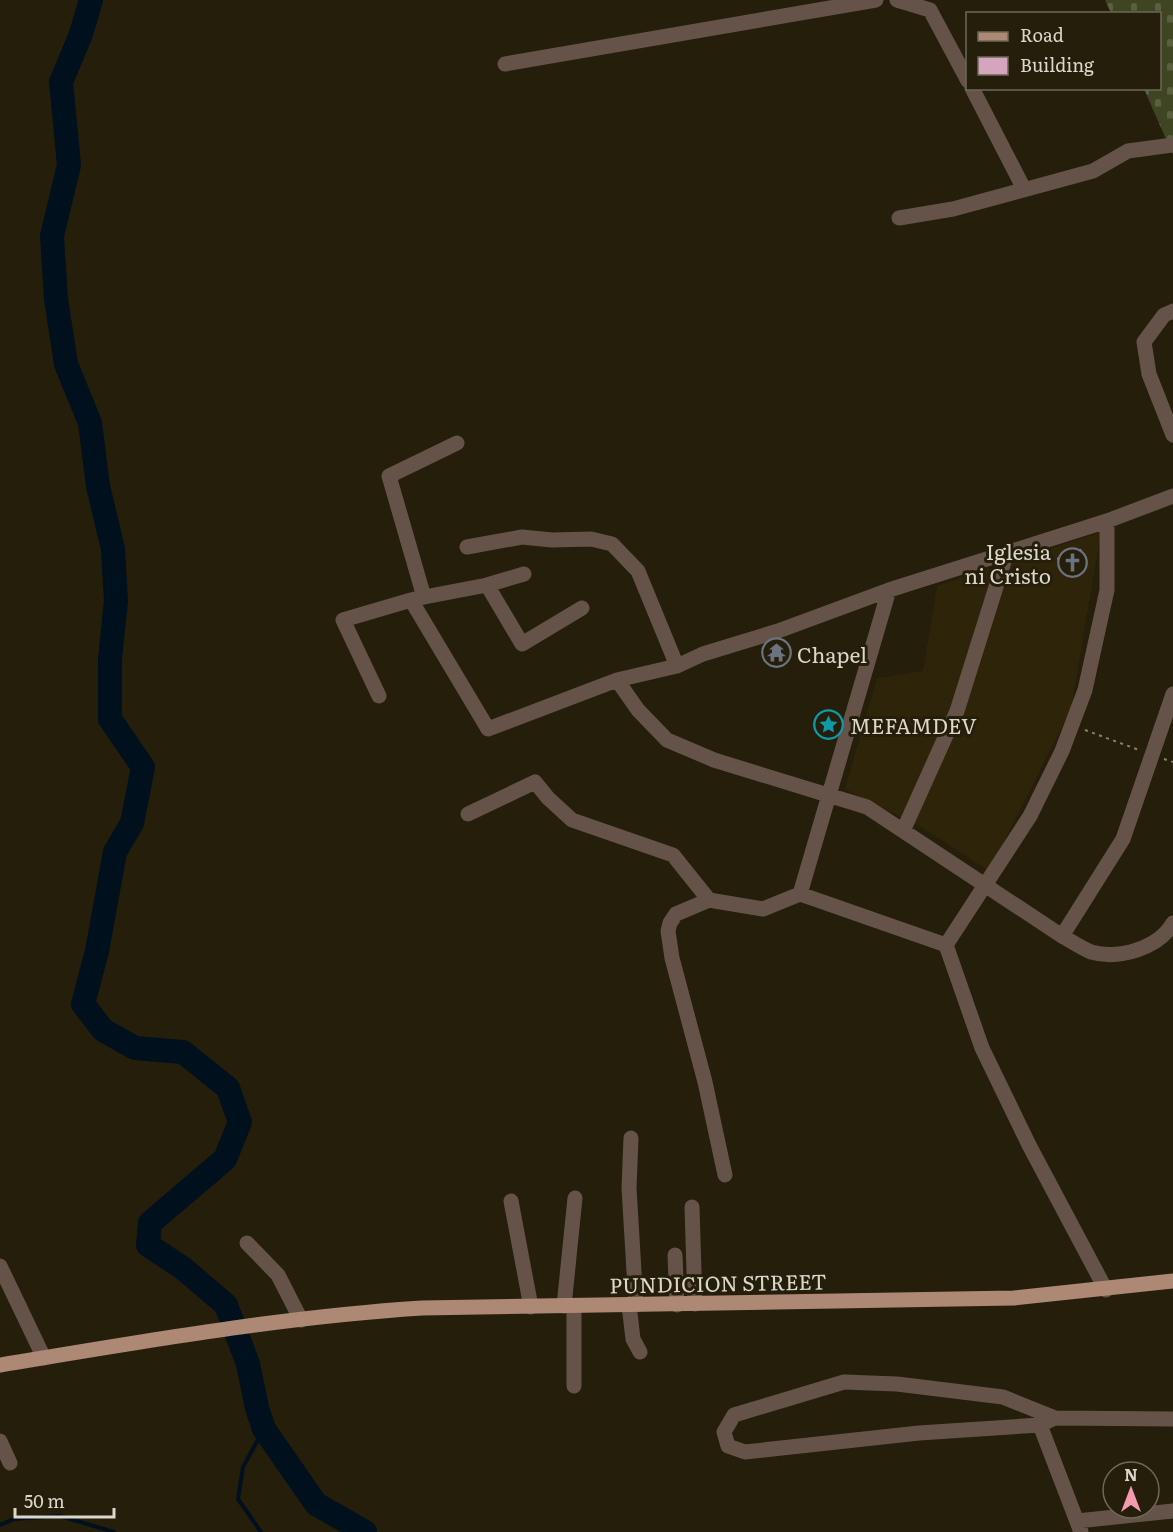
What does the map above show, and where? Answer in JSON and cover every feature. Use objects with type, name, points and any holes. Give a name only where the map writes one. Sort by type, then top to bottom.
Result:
[{"type":"main road","name":"PUNDICION STREET","points":[[0,1365],[195,1334],[301,1320],[422,1308],[1014,1298],[1106,1290],[1173,1281]]},
{"type":"street","points":[[505,64],[871,0]]},
{"type":"street","points":[[897,0],[930,10],[966,77]]},
{"type":"street","points":[[973,90],[1024,189]]},
{"type":"street","points":[[898,218],[953,208],[1093,171],[1128,151],[1173,145]]},
{"type":"street","points":[[1173,311],[1164,315],[1144,342],[1149,374],[1173,435]]},
{"type":"street","points":[[457,443],[389,476],[417,598],[488,729],[617,680],[677,666],[703,654],[778,631],[889,590],[1107,520],[1173,496]]},
{"type":"street","points":[[946,945],[987,886],[1030,816],[1072,725],[1085,690],[1107,590],[1107,520]]},
{"type":"street","points":[[467,547],[522,537],[552,540],[591,539],[612,544],[638,571],[677,666]]},
{"type":"street","points":[[903,831],[957,711],[1007,552]]},
{"type":"street","points":[[379,696],[343,620],[417,598],[487,585],[524,574]]},
{"type":"street","points":[[487,585],[522,645],[582,608]]},
{"type":"street","points":[[800,894],[889,590]]},
{"type":"street","points":[[617,680],[638,710],[667,740],[714,760],[867,807],[1062,936],[1092,952],[1128,954],[1167,934],[1173,922]]},
{"type":"street","points":[[1062,936],[1123,839],[1173,694]]},
{"type":"street","points":[[468,814],[536,782],[548,798],[572,820],[673,855],[709,900]]},
{"type":"street","points":[[725,1175],[705,1082],[672,958],[668,931],[676,914],[709,900],[763,909],[800,894],[946,945]]},
{"type":"street","points":[[946,945],[982,1048],[1029,1145],[1106,1290]]},
{"type":"street","points":[[631,1138],[629,1188],[633,1339],[640,1352]]},
{"type":"street","points":[[574,1386],[569,1306],[575,1198]]},
{"type":"street","points":[[511,1201],[531,1307]]},
{"type":"street","points":[[692,1207],[695,1304]]},
{"type":"street","points":[[247,1243],[278,1275],[301,1320]]},
{"type":"street","points":[[675,1255],[676,1305]]},
{"type":"street","points":[[0,1266],[44,1358]]},
{"type":"street","points":[[1055,1418],[1041,1425],[919,1433],[745,1452],[728,1446],[724,1432],[734,1415],[844,1382],[897,1384],[1003,1397],[1055,1418],[1173,1419]]},
{"type":"street","points":[[1041,1425],[1079,1527],[1173,1511]]},
{"type":"street","points":[[0,1441],[9,1463]]},
{"type":"path","points":[[1072,725],[1173,762]]},
{"type":"shaded area","points":[[1101,532],[1071,709],[989,871],[921,827],[845,789],[877,678],[923,671],[937,586]]},
{"type":"green space","points":[[1105,0],[1173,0],[1173,155],[1144,90],[1161,90],[1161,12],[1111,12]]},
{"type":"building","name":"Iglesia ni Cristo","points":[[1081,549],[1087,566],[1064,575],[1057,558]]},
{"type":"waterway","points":[[91,0],[81,34],[61,82],[69,165],[52,236],[56,299],[66,364],[90,423],[98,486],[113,549],[116,601],[110,659],[110,719],[143,767],[132,823],[115,852],[97,951],[83,1004],[103,1030],[135,1048],[183,1052],[228,1088],[240,1122],[225,1159],[150,1223],[148,1245],[184,1269],[226,1305],[248,1364],[264,1429],[316,1504],[365,1532]]},
{"type":"waterway","points":[[261,1532],[238,1499],[243,1467],[264,1429]]},
{"type":"waterway","points":[[0,1525],[14,1519],[60,1516],[114,1532]]},
{"type":"place","name":"Iglesia ni Cristo","points":[[1072,562]]},
{"type":"place","name":"Chapel","points":[[776,653]]},
{"type":"place","name":"MEFAMDEV","points":[[829,724]]}]
